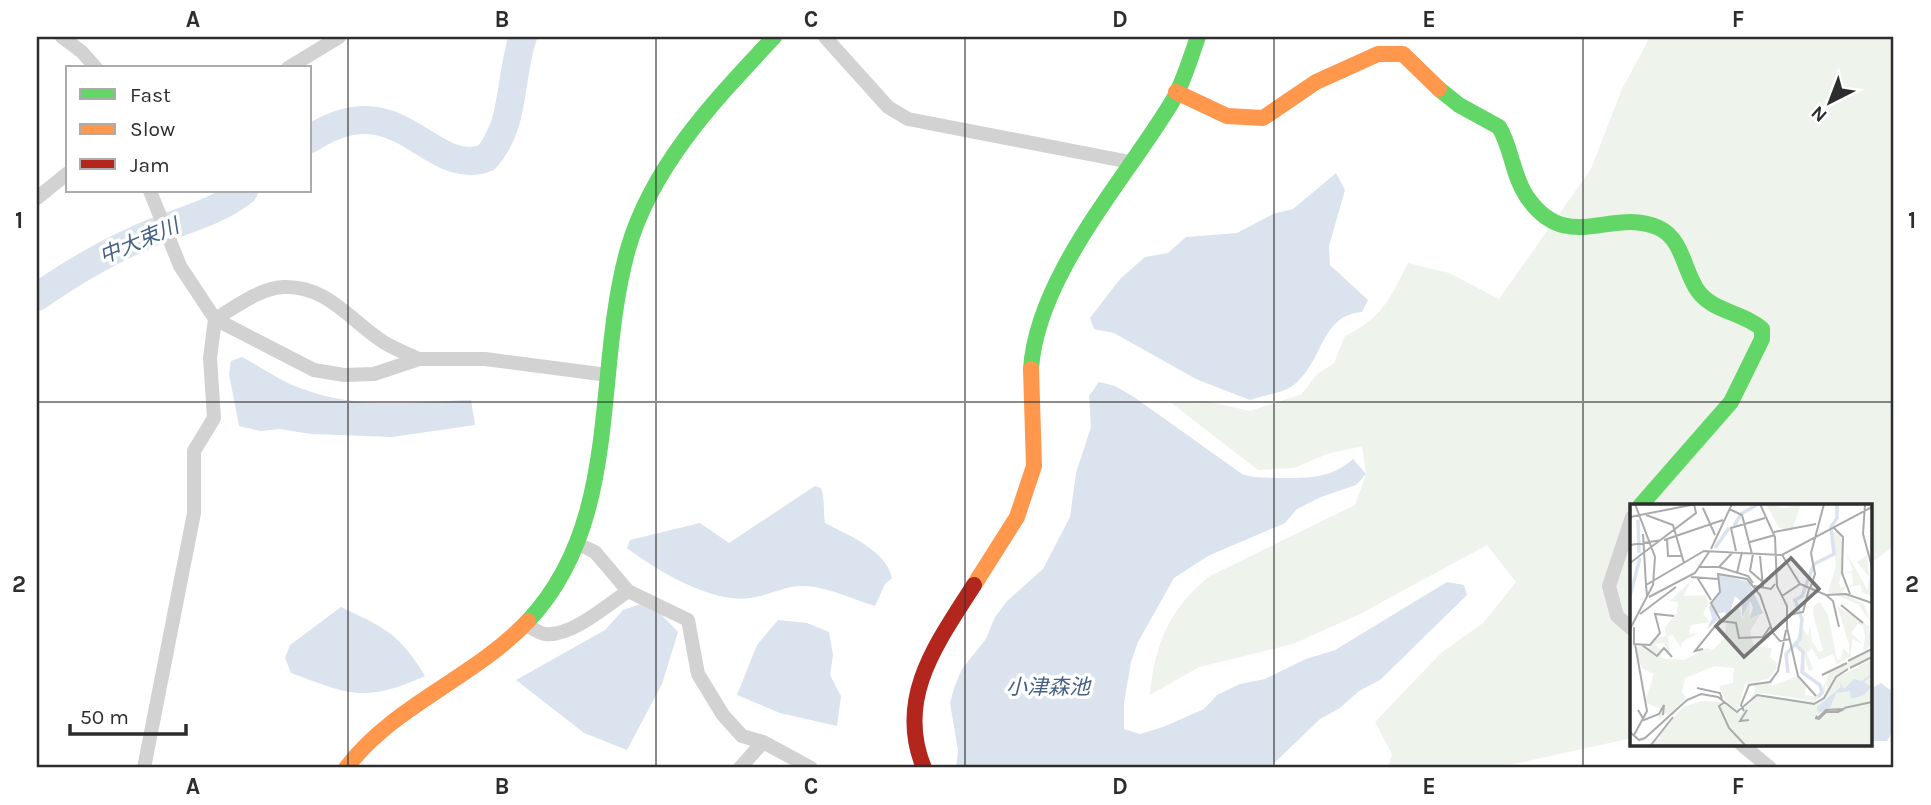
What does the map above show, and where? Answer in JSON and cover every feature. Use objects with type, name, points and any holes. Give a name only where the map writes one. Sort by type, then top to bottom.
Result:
[{"type":"street","points":[[62,37],[82,52],[94,66]]},
{"type":"street","points":[[291,66],[339,37]]},
{"type":"street","points":[[346,768],[385,723],[492,653],[525,625],[561,577],[578,544],[591,500],[626,257],[656,184],[698,120],[774,37]]},
{"type":"street","points":[[825,37],[888,107],[908,119],[1130,162]]},
{"type":"street","points":[[924,768],[915,746],[913,707],[920,678],[948,626],[1017,517],[1034,466],[1031,366],[1040,320],[1065,266],[1176,92],[1198,37]]},
{"type":"street","points":[[1176,92],[1227,116],[1263,118],[1316,82],[1366,59],[1378,54],[1403,54],[1456,103],[1484,114],[1501,130],[1515,176],[1527,199],[1554,223],[1567,228],[1641,223],[1660,228],[1674,241],[1699,293],[1714,306],[1744,314],[1755,321],[1762,329],[1762,339],[1731,402],[1642,504]]},
{"type":"street","points":[[37,198],[66,175]]},
{"type":"street","points":[[150,192],[180,266],[215,319],[314,370],[344,375],[374,374],[419,359],[485,359],[608,374]]},
{"type":"street","points":[[215,319],[247,300],[281,287],[315,291],[337,303],[384,343],[419,359]]},
{"type":"street","points":[[144,768],[194,513],[194,451],[214,418],[210,358],[215,319]]},
{"type":"street","points":[[1630,523],[1609,586],[1617,616],[1630,627]]},
{"type":"street","points":[[578,544],[595,552],[628,591],[688,620],[698,674],[723,715],[742,736],[762,742],[811,768]]},
{"type":"street","points":[[525,625],[545,634],[562,631],[584,622],[628,591]]},
{"type":"street","points":[[740,768],[762,742]]},
{"type":"street","points":[[1743,746],[1770,768]]},
{"type":"shaded area","points":[[1650,37],[1894,37],[1894,546],[1871,563],[1871,504],[1630,504],[1630,738],[1496,768],[1388,768],[1392,754],[1375,722],[1441,653],[1483,623],[1516,582],[1487,545],[1360,614],[1293,644],[1199,667],[1150,695],[1155,660],[1166,629],[1174,614],[1196,588],[1210,576],[1355,505],[1366,474],[1362,446],[1327,454],[1294,468],[1258,470],[1170,402],[1205,401],[1250,411],[1302,394],[1316,375],[1334,363],[1345,336],[1368,322],[1384,306],[1408,263],[1449,273],[1499,299],[1591,169],[1622,89]]},
{"type":"water","points":[[1336,173],[1345,190],[1329,246],[1330,265],[1368,300],[1362,312],[1349,315],[1330,329],[1305,373],[1291,387],[1250,400],[1196,379],[1114,333],[1094,329],[1090,318],[1120,279],[1145,257],[1168,253],[1186,237],[1237,233],[1273,214],[1293,209]]},
{"type":"water","points":[[242,357],[293,385],[342,399],[385,403],[471,400],[475,425],[392,437],[310,434],[280,429],[260,431],[239,426],[229,374],[231,361]]},
{"type":"water","name":"小津森池","points":[[1099,382],[1115,386],[1134,397],[1242,474],[1261,478],[1310,477],[1327,474],[1353,459],[1366,474],[1356,485],[1297,509],[1285,523],[1208,556],[1174,578],[1138,642],[1131,662],[1124,703],[1124,729],[1140,734],[1163,727],[1204,709],[1217,695],[1240,684],[1265,679],[1306,659],[1335,650],[1447,582],[1464,585],[1467,595],[1380,680],[1359,691],[1340,708],[1320,719],[1269,768],[956,768],[958,750],[950,703],[954,688],[962,669],[986,639],[995,617],[1008,600],[1043,569],[1070,517],[1076,473],[1091,427],[1089,396]]},
{"type":"water","points":[[815,486],[821,488],[825,523],[865,544],[888,568],[892,578],[885,584],[875,606],[830,590],[802,586],[750,598],[719,596],[685,584],[627,548],[630,540],[700,523],[729,543]]},
{"type":"water","points":[[641,604],[659,612],[678,632],[662,684],[627,750],[584,733],[516,680],[605,630],[623,610]]},
{"type":"water","points":[[341,607],[390,633],[407,650],[425,676],[387,690],[358,693],[329,687],[291,673],[285,658],[290,645]]},
{"type":"water","points":[[778,620],[807,623],[829,632],[833,655],[830,675],[841,696],[837,726],[780,713],[737,695],[757,645]]},
{"type":"water","points":[[1881,683],[1894,693],[1894,729],[1887,741],[1871,741],[1871,688]]},
{"type":"waterway","name":"中大束川","points":[[312,138],[341,124],[367,120],[390,125],[447,156],[465,161],[486,158],[496,145],[507,116],[523,37]]},
{"type":"waterway","name":"中大束川","points":[[37,297],[74,272],[113,251],[153,232],[207,212],[243,192]]},
{"type":"traffic: fast","points":[[528,621],[558,581],[579,538],[592,492],[618,296],[628,249],[639,218],[669,161],[688,135],[774,37]]},
{"type":"traffic: fast","points":[[1031,369],[1037,334],[1049,299],[1066,264],[1172,102],[1198,37]]},
{"type":"traffic: fast","points":[[1439,89],[1459,105],[1499,127],[1522,189],[1542,214],[1558,224],[1574,227],[1624,222],[1659,228],[1673,240],[1693,283],[1704,298],[1762,329],[1762,339],[1731,402],[1642,504]]},
{"type":"traffic: slow","points":[[1176,92],[1227,116],[1263,118],[1316,82],[1378,54],[1403,54],[1439,89]]},
{"type":"traffic: slow","points":[[974,585],[1017,517],[1034,466],[1031,369]]},
{"type":"traffic: slow","points":[[346,768],[387,726],[483,659],[528,621]]},
{"type":"traffic: jam","points":[[924,768],[916,742],[914,718],[917,695],[934,650],[974,585]]}]
